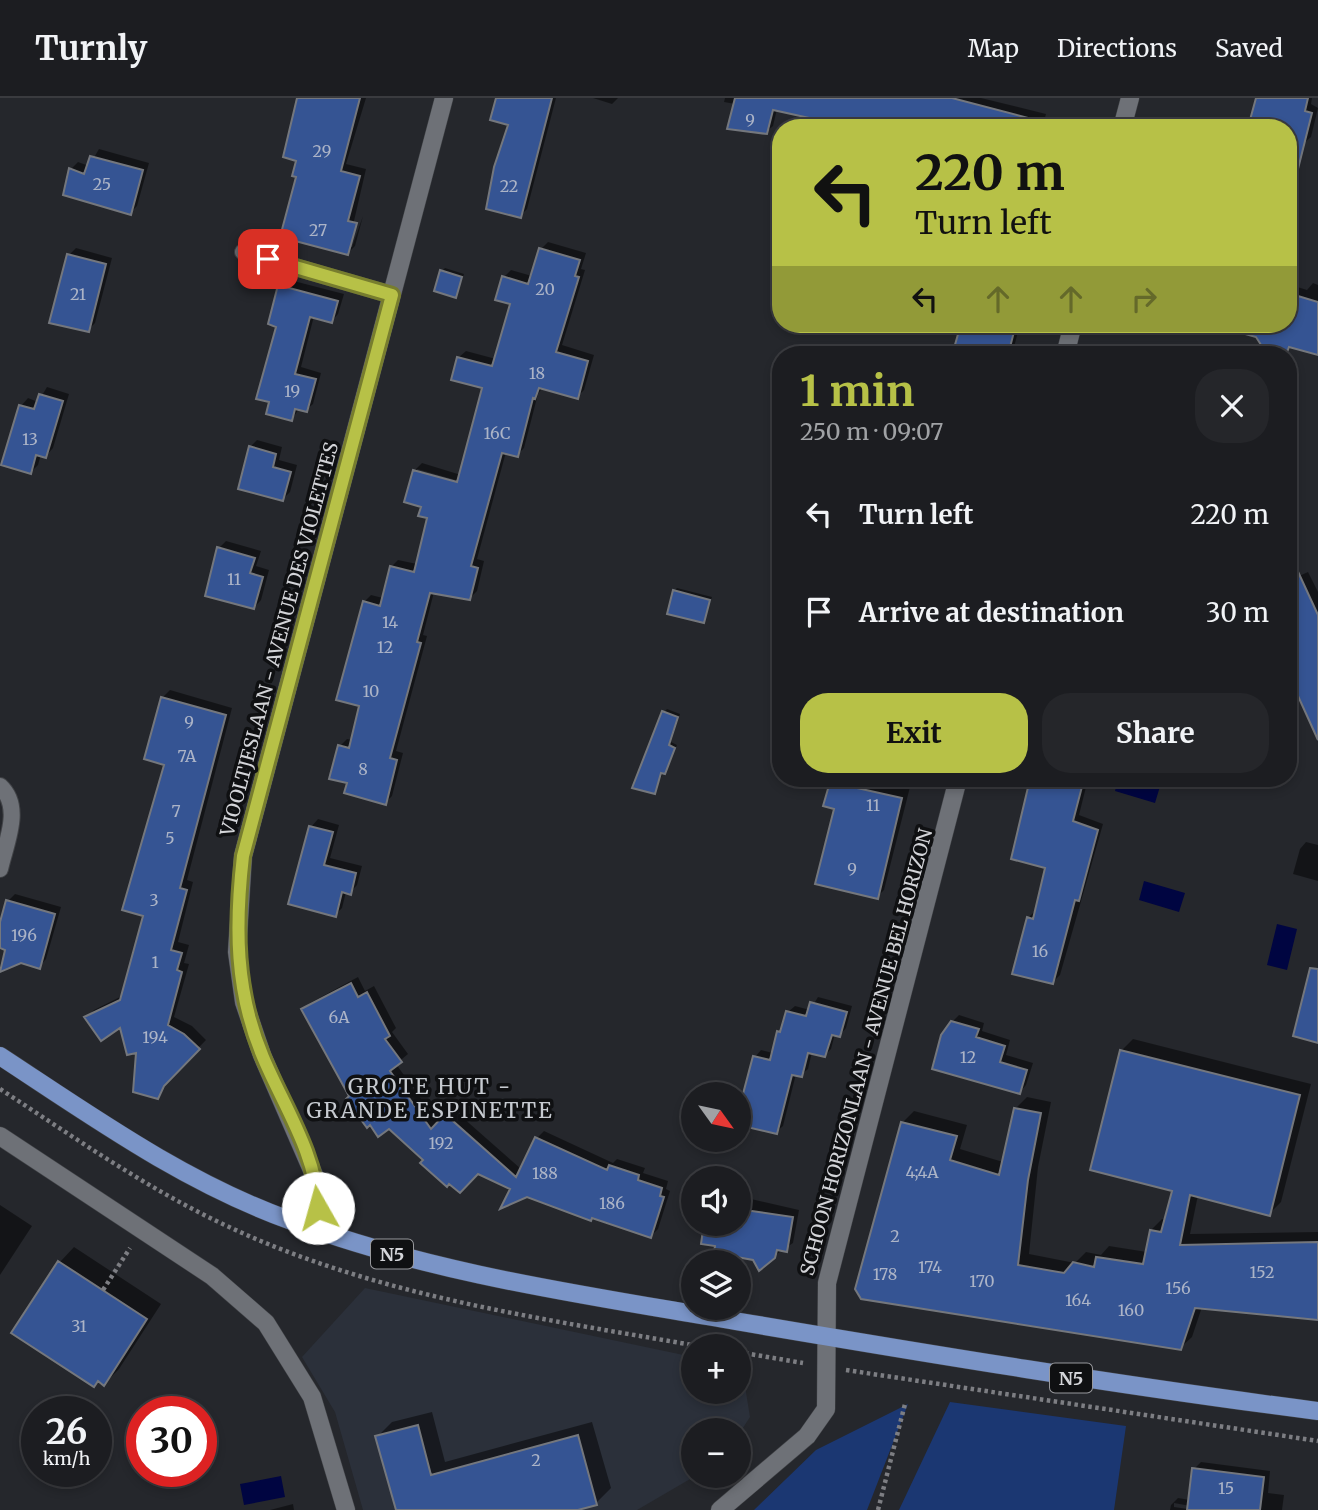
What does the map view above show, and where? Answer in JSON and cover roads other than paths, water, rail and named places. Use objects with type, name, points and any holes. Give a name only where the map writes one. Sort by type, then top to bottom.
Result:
[{"type":"main road","name":"N5","points":[[0,1056],[177,1170],[313,1228],[408,1260],[569,1292],[826,1337],[1108,1384],[1318,1412]]},
{"type":"street","name":"VIOOLTJESLAAN - AVENUE DES VIOLETTES","points":[[313,1228],[318,1208],[318,1184],[262,1055],[244,1002],[237,952],[243,856],[444,98]]},
{"type":"street","points":[[1124,119],[1130,98]]},
{"type":"street","name":"SCHOON HORIZONLAAN - AVENUE BEL HORIZON","points":[[720,1510],[807,1436],[826,1409],[827,1283],[956,787]]},
{"type":"street","points":[[0,1136],[212,1276],[266,1323],[312,1397],[345,1510]]},
{"type":"lane","points":[[243,252],[392,295]]},
{"type":"lane","points":[[0,786],[8,793],[14,809],[0,869]]},
{"type":"district","name":"GROTE HUT - GRANDE ESPINETTE","points":[[430,1098]]}]
